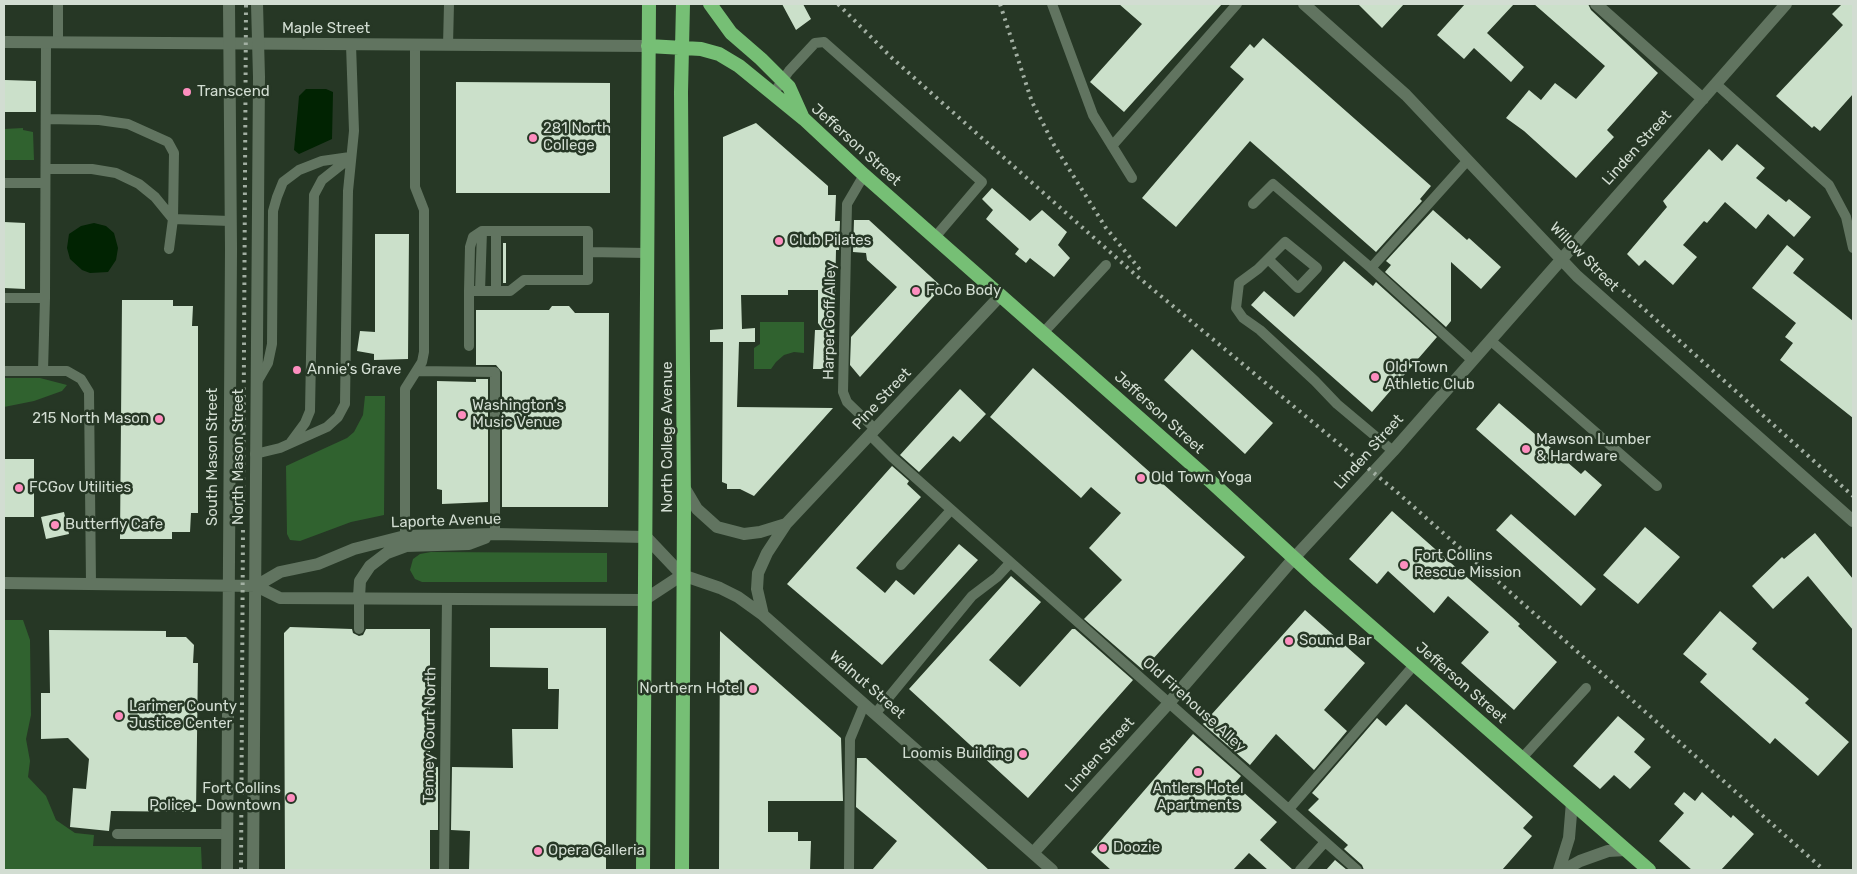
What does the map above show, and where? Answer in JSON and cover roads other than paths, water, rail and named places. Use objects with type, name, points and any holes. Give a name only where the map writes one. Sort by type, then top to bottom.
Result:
[{"type":"highway","name":"North College Avenue","points":[[643,870],[649,4]]},
{"type":"highway","name":"North College Avenue","points":[[682,870],[682,574],[684,487],[683,4]]},
{"type":"highway","points":[[710,4],[731,33],[790,86],[804,119]]},
{"type":"highway","name":"Jefferson Street","points":[[648,46],[702,49],[728,59],[804,119],[864,175],[936,236],[1294,558],[1649,870]]},
{"type":"street","name":"South Mason Street","points":[[226,870],[229,586],[229,4]]},
{"type":"street","name":"North Mason Street","points":[[253,870],[256,586],[257,4]]},
{"type":"street","name":"Willow Street","points":[[1304,4],[1406,95],[1577,276],[1852,518]]},
{"type":"street","points":[[1596,4],[1703,99]]},
{"type":"street","name":"Linden Street","points":[[1033,853],[1169,702],[1294,558],[1393,451],[1786,4]]},
{"type":"street","name":"Maple Street","points":[[4,42],[229,45],[648,46]]},
{"type":"street","name":"Pine Street","points":[[763,615],[757,589],[758,573],[766,553],[786,524],[1001,295]]},
{"type":"street","name":"Pine Street","points":[[684,487],[696,509],[716,526],[744,534],[760,532],[786,524]]},
{"type":"street","points":[[359,598],[360,581],[370,566],[387,553],[406,546],[469,544],[495,534]]},
{"type":"street","name":"Laporte Avenue","points":[[256,586],[280,572],[318,564],[354,549],[405,536],[495,534],[646,537]]},
{"type":"street","points":[[4,583],[256,586],[280,598],[644,600],[682,574],[646,537]]},
{"type":"street","name":"Walnut Street","points":[[682,574],[729,592],[763,615],[1052,870]]},
{"type":"street","points":[[1560,870],[1569,838],[1572,802]]},
{"type":"street","points":[[1564,870],[1580,861],[1600,854],[1626,850]]},
{"type":"lane","points":[[43,371],[46,119],[52,43],[58,4]]},
{"type":"lane","points":[[448,45],[449,4]]},
{"type":"lane","points":[[1052,4],[1093,115],[1132,178]]},
{"type":"lane","points":[[1112,146],[1237,4]]},
{"type":"lane","points":[[773,94],[782,80],[815,43],[824,42],[982,182],[936,236]]},
{"type":"lane","points":[[255,454],[280,448],[328,427],[338,417],[344,404],[348,191],[354,131],[352,45]]},
{"type":"lane","points":[[405,536],[405,388],[417,372],[424,352],[424,210],[415,187],[415,45]]},
{"type":"lane","points":[[1716,84],[1829,185],[1846,217],[1853,248]]},
{"type":"lane","points":[[46,119],[99,120],[128,124],[168,142],[174,153],[173,219],[169,249]]},
{"type":"lane","points":[[256,384],[268,363],[272,344],[273,211],[283,182],[299,170],[322,161],[351,157]]},
{"type":"lane","points":[[290,443],[306,423],[310,411],[314,194],[322,180],[351,157]]},
{"type":"lane","points":[[1371,268],[1468,160]]},
{"type":"lane","points":[[46,169],[92,169],[116,173],[139,184],[155,197],[173,219],[230,221]]},
{"type":"lane","name":"Harper Goff Alley","points":[[864,175],[847,204],[843,392],[847,402],[873,432]]},
{"type":"lane","points":[[4,183],[45,183]]},
{"type":"lane","points":[[1253,204],[1273,184],[1371,268],[1472,360]]},
{"type":"lane","points":[[470,346],[475,291],[470,247],[473,237],[482,231],[588,231],[588,280],[524,280],[510,291],[475,291]]},
{"type":"lane","points":[[496,231],[496,291]]},
{"type":"lane","points":[[1268,259],[1298,288],[1317,268],[1285,242],[1268,259],[1239,282],[1236,308],[1243,318],[1260,330],[1308,374],[1337,404],[1393,451]]},
{"type":"lane","points":[[588,252],[646,253]]},
{"type":"lane","points":[[1043,333],[1106,266]]},
{"type":"lane","points":[[4,298],[45,298]]},
{"type":"lane","points":[[1490,340],[1657,486]]},
{"type":"lane","points":[[4,371],[67,372],[81,378],[89,392],[91,584]]},
{"type":"lane","points":[[417,372],[495,372],[495,534]]},
{"type":"lane","name":"Old Firehouse Alley","points":[[873,432],[892,457],[1357,870]]},
{"type":"lane","points":[[901,565],[951,510]]},
{"type":"lane","points":[[875,714],[972,596],[997,578],[1010,563]]},
{"type":"lane","points":[[359,598],[359,629]]},
{"type":"lane","name":"Tenney Court North","points":[[444,870],[447,599]]},
{"type":"lane","points":[[1289,809],[1414,664]]},
{"type":"lane","points":[[1522,758],[1586,688]]},
{"type":"lane","points":[[849,870],[850,739],[864,705]]},
{"type":"lane","points":[[117,834],[227,834]]},
{"type":"lane","points":[[1300,870],[1326,842]]},
{"type":"railway","points":[[241,870],[246,4]]},
{"type":"railway","points":[[838,4],[892,58],[1138,277],[1398,493],[1824,870]]},
{"type":"railway","points":[[1000,4],[1032,102],[1054,145],[1106,228],[1142,272]]},
{"type":"railway","points":[[1606,275],[1853,496]]},
{"type":"place","name":"Transcend","points":[[187,92]]},
{"type":"place","name":"281 North College","points":[[533,138]]},
{"type":"place","name":"Club Pilates","points":[[779,241]]},
{"type":"place","name":"FoCo Body","points":[[916,291]]},
{"type":"place","name":"Annie's Grave","points":[[297,370]]},
{"type":"place","name":"Old Town Athletic Club","points":[[1375,377]]},
{"type":"place","name":"Washington's Music Venue","points":[[462,415]]},
{"type":"place","name":"215 North Mason","points":[[159,419]]},
{"type":"place","name":"Mawson Lumber & Hardware","points":[[1526,449]]},
{"type":"place","name":"Old Town Yoga","points":[[1141,478]]},
{"type":"place","name":"FCGov Utilities","points":[[19,488]]},
{"type":"place","name":"Butterfly Cafe","points":[[55,525]]},
{"type":"place","name":"Fort Collins Rescue Mission","points":[[1404,565]]},
{"type":"place","name":"Sound Bar","points":[[1289,641]]},
{"type":"place","name":"Northern Hotel","points":[[753,689]]},
{"type":"place","name":"Larimer County Justice Center","points":[[119,716]]},
{"type":"place","name":"Loomis Building","points":[[1023,754]]},
{"type":"place","name":"Antlers Hotel Apartments","points":[[1198,772]]},
{"type":"place","name":"Fort Collins Police - Downtown","points":[[291,798]]},
{"type":"place","name":"Doozie","points":[[1103,848]]},
{"type":"place","name":"Opera Galleria","points":[[538,851]]}]
